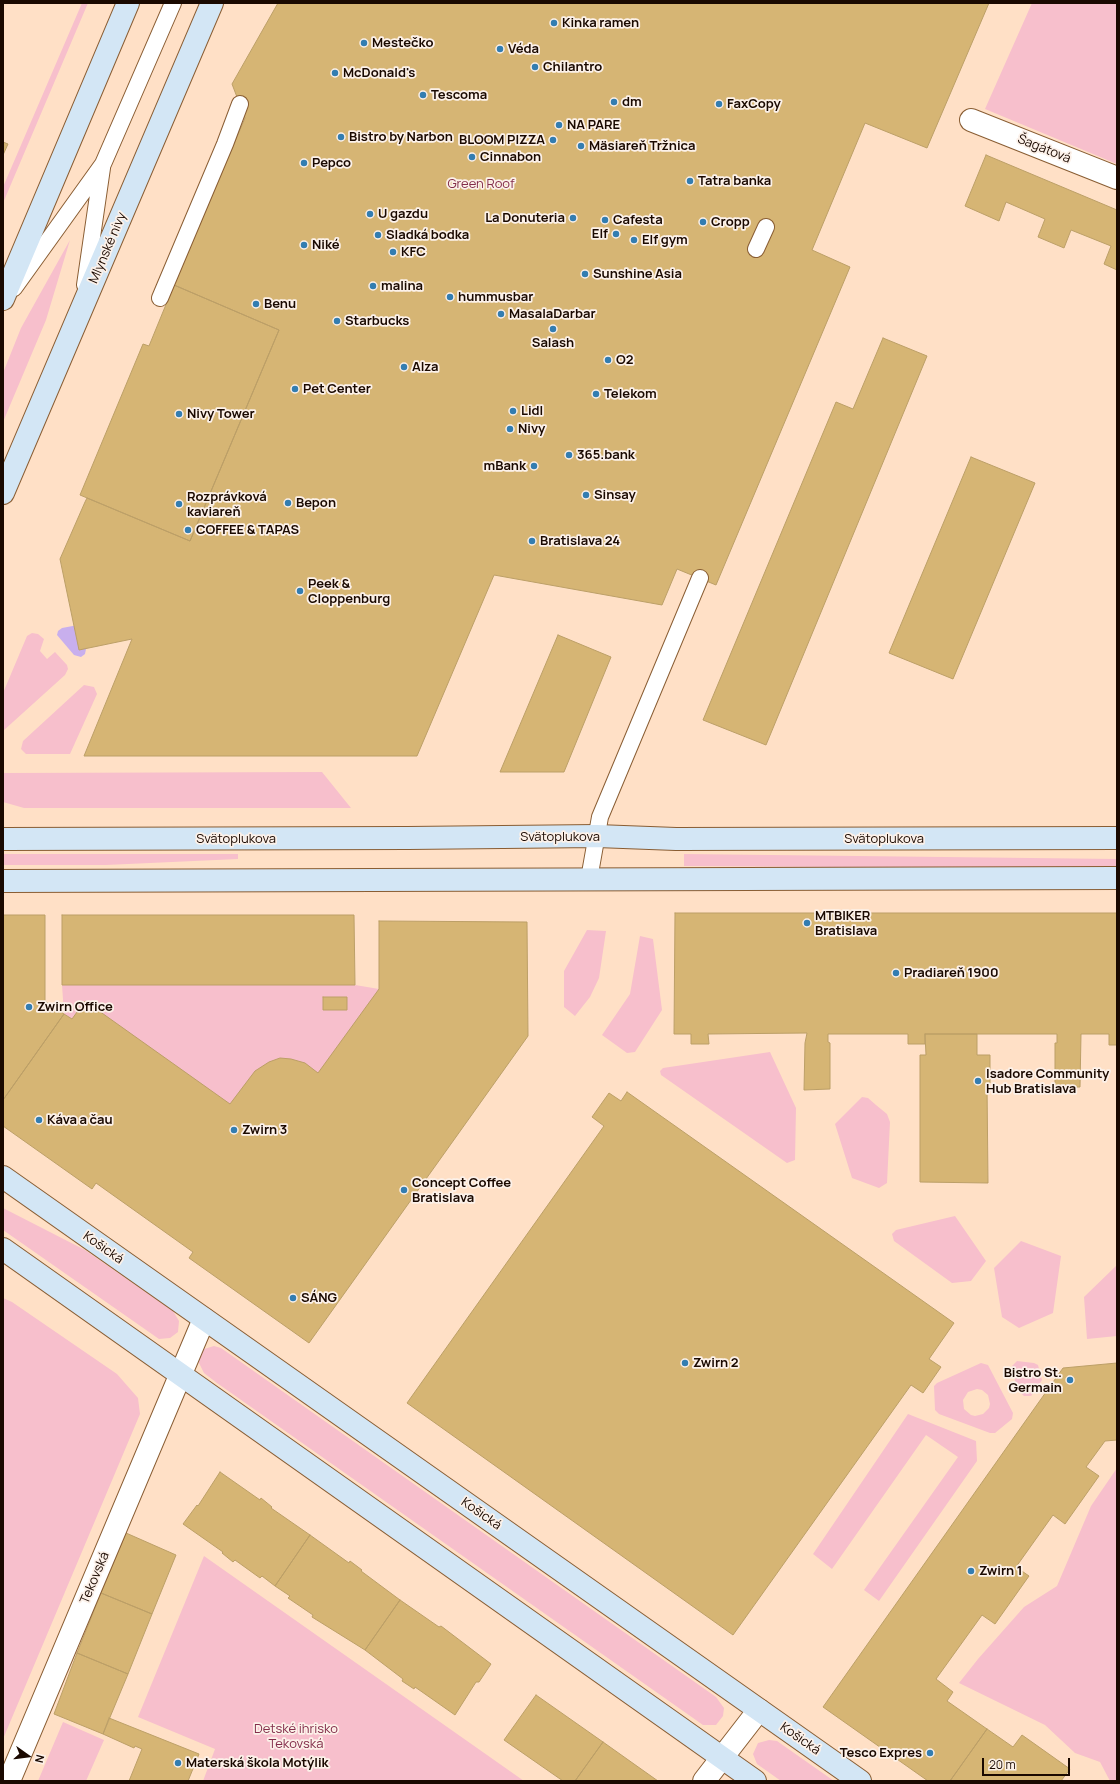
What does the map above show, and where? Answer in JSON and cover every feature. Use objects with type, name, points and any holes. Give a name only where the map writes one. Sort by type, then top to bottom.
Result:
[{"type":"street","points":[[3,299],[128,3]]},
{"type":"street","name":"Mlynské nivy","points":[[3,493],[212,3]]},
{"type":"street","name":"Šagátová","points":[[971,120],[1117,178]]},
{"type":"street","name":"Svätoplukova","points":[[7,836],[597,836],[676,839],[1117,838]]},
{"type":"street","points":[[3,881],[1117,878]]},
{"type":"street","name":"Košická","points":[[3,1177],[860,1781]]},
{"type":"street","points":[[3,1248],[755,1781]]},
{"type":"street","points":[[180,1374],[204,1318]]},
{"type":"street","name":"Tekovská","points":[[9,1781],[180,1374]]},
{"type":"street","points":[[704,1781],[759,1710]]},
{"type":"lane","points":[[3,304],[103,164],[173,3]]},
{"type":"lane","points":[[160,298],[222,151],[240,104]]},
{"type":"lane","points":[[82,310],[103,164]]},
{"type":"lane","points":[[756,249],[766,227]]},
{"type":"lane","points":[[589,880],[600,817],[609,792],[700,578]]},
{"type":"green space","points":[[82,3],[88,3],[3,203],[3,187]]},
{"type":"green space","points":[[1032,3],[1117,3],[1117,164],[985,109]]},
{"type":"green space","points":[[70,240],[46,320],[3,422],[3,373],[21,328]]},
{"type":"green space","points":[[32,633],[38,634],[44,639],[40,651],[47,659],[55,652],[67,665],[68,669],[65,675],[3,731],[3,693],[27,636]]},
{"type":"green space","points":[[84,685],[94,687],[97,694],[70,754],[26,754],[21,749],[23,741]]},
{"type":"green space","points":[[322,772],[351,808],[24,808],[3,802],[3,773]]},
{"type":"green space","points":[[3,854],[238,854],[238,859],[106,865],[3,865]]},
{"type":"green space","points":[[684,854],[1117,859],[1117,869],[684,866]]},
{"type":"green space","points":[[587,930],[606,931],[599,978],[590,997],[575,1016],[564,1007],[564,971]]},
{"type":"green space","points":[[640,936],[653,939],[662,1010],[635,1052],[627,1053],[602,1035],[630,994]]},
{"type":"green space","points":[[62,985],[355,985],[379,989],[447,989],[312,1179],[64,1014]]},
{"type":"green space","points":[[770,1052],[796,1108],[795,1160],[787,1163],[661,1075],[660,1071],[663,1068]]},
{"type":"green space","points":[[862,1097],[868,1098],[887,1114],[890,1122],[887,1183],[879,1188],[852,1178],[835,1124]]},
{"type":"green space","points":[[3,1208],[85,1250],[173,1311],[179,1321],[178,1332],[170,1338],[159,1339],[3,1230]]},
{"type":"green space","points":[[955,1216],[986,1261],[971,1281],[952,1283],[894,1241],[892,1234],[896,1230]]},
{"type":"green space","points":[[1021,1241],[1061,1256],[1053,1313],[1019,1328],[1002,1317],[994,1268]]},
{"type":"green space","points":[[1117,1265],[1117,1336],[1087,1339],[1084,1297]]},
{"type":"green space","points":[[3,1298],[12,1302],[117,1374],[138,1398],[140,1414],[3,1739]]},
{"type":"green space","points":[[214,1346],[221,1348],[716,1697],[724,1708],[723,1716],[716,1725],[703,1725],[217,1383],[204,1373],[198,1361],[201,1350]]},
{"type":"green space","points":[[1017,1361],[1034,1363],[1038,1365],[1042,1380],[1031,1396],[1024,1396],[1017,1390],[1012,1366]]},
{"type":"green space","points":[[981,1363],[988,1365],[1013,1413],[1012,1419],[995,1433],[990,1433],[939,1414],[935,1410],[934,1386],[937,1383]],"holes":[[[977,1389],[982,1390],[988,1395],[990,1404],[989,1408],[983,1414],[975,1416],[971,1415],[964,1409],[963,1400],[968,1392]]]},
{"type":"green space","points":[[908,1414],[976,1441],[977,1461],[879,1601],[864,1590],[958,1457],[926,1435],[832,1569],[813,1554]]},
{"type":"green space","points":[[1117,1468],[1117,1781],[1110,1781],[1100,1762],[1075,1753],[1045,1725],[959,1683],[1024,1607],[1057,1586],[1091,1506]]},
{"type":"green space","name":"Detské ihrisko Tekovská","points":[[204,1556],[524,1781],[203,1781],[215,1749],[138,1717]]},
{"type":"green space","points":[[63,1722],[104,1740],[86,1781],[38,1781]]},
{"type":"green space","points":[[769,1740],[777,1741],[834,1781],[781,1781],[757,1764],[753,1754],[758,1743]]},
{"type":"shaded area","points":[[78,625],[83,629],[86,649],[85,654],[81,657],[74,655],[57,635],[58,631],[62,628]]},
{"type":"building","name":"Nivy","points":[[278,3],[989,3],[927,148],[865,123],[812,250],[850,267],[716,585],[677,569],[662,605],[494,575],[417,756],[84,756],[132,639],[79,650],[60,559],[85,502],[87,498],[190,541],[279,330],[174,285],[245,118],[232,84]]},
{"type":"building","points":[[3,142],[8,144],[3,155]]},
{"type":"building","points":[[986,155],[1117,210],[1117,270],[1104,264],[1111,246],[1071,230],[1064,248],[1038,237],[1045,219],[1006,202],[999,221],[965,206]]},
{"type":"building","name":"Nivy Tower","points":[[174,285],[279,330],[190,541],[80,495],[143,344],[149,346]]},
{"type":"building","points":[[883,338],[927,356],[766,745],[703,720],[836,402],[853,409]]},
{"type":"building","points":[[971,457],[1035,483],[953,679],[889,653]]},
{"type":"building","points":[[558,635],[611,657],[564,772],[500,772]]},
{"type":"building","name":"Pradiareň 1900","points":[[675,913],[1117,913],[1117,1045],[1109,1045],[1109,1034],[1081,1034],[1080,1087],[1055,1087],[1055,1043],[1057,1043],[1057,1034],[925,1034],[925,1044],[908,1044],[908,1034],[828,1034],[828,1042],[830,1043],[830,1089],[804,1090],[805,1043],[807,1033],[708,1034],[709,1044],[691,1044],[691,1034],[674,1034]]},
{"type":"building","name":"Zwirn Office","points":[[3,915],[45,915],[45,1001],[64,1014],[3,1100]]},
{"type":"building","points":[[62,915],[354,915],[355,985],[62,985]]},
{"type":"building","name":"Zwirn 3","points":[[379,921],[527,922],[528,1036],[309,1343],[189,1258],[193,1252],[96,1183],[92,1189],[3,1126],[3,1100],[64,1014],[72,1019],[85,1001],[230,1104],[255,1071],[269,1062],[280,1058],[305,1063],[318,1073],[379,989]]},
{"type":"building","points":[[323,997],[347,997],[347,1010],[323,1010]]},
{"type":"building","points":[[925,1034],[977,1034],[977,1055],[990,1055],[990,1083],[987,1084],[988,1183],[920,1182],[920,1055],[926,1055]]},
{"type":"building","name":"Zwirn 2","points":[[627,1092],[954,1323],[929,1359],[941,1367],[923,1393],[911,1385],[733,1635],[407,1403],[604,1126],[592,1117],[609,1093],[621,1101]]},
{"type":"building","name":"Zwirn 1","points":[[1117,1363],[1117,1440],[1105,1441],[1086,1467],[1099,1476],[1065,1524],[1053,1515],[1016,1567],[1029,1576],[995,1624],[982,1615],[936,1679],[953,1692],[947,1701],[987,1729],[950,1781],[928,1781],[823,1707],[1063,1368]]},
{"type":"building","points":[[220,1472],[260,1500],[261,1498],[272,1507],[271,1508],[310,1535],[275,1586],[262,1576],[260,1578],[235,1560],[233,1562],[222,1553],[223,1552],[183,1524],[197,1505],[198,1506]]},
{"type":"building","points":[[126,1533],[176,1555],[152,1614],[101,1593]]},
{"type":"building","points":[[310,1535],[349,1563],[350,1561],[400,1600],[365,1650],[312,1617],[313,1615],[288,1598],[290,1596],[275,1586]]},
{"type":"building","points":[[101,1593],[152,1614],[128,1674],[77,1653]]},
{"type":"building","points":[[400,1600],[439,1627],[441,1626],[491,1664],[479,1682],[476,1682],[455,1715],[415,1687],[414,1689],[402,1681],[403,1679],[365,1650]]},
{"type":"building","points":[[77,1653],[128,1674],[103,1734],[54,1714]]},
{"type":"building","points":[[536,1695],[603,1742],[575,1781],[563,1781],[504,1740]]},
{"type":"building","points":[[109,1718],[199,1754],[188,1781],[129,1781],[142,1749],[135,1746],[134,1748],[103,1734]]},
{"type":"building","points":[[987,1729],[1013,1747],[1022,1735],[1070,1769],[1061,1781],[950,1781]]},
{"type":"building","points":[[603,1742],[634,1764],[658,1781],[575,1781]]},
{"type":"place","name":"Kinka ramen","points":[[554,23]]},
{"type":"place","name":"Mestečko","points":[[364,43]]},
{"type":"place","name":"Véda","points":[[500,49]]},
{"type":"place","name":"Chilantro","points":[[535,67]]},
{"type":"place","name":"McDonald's","points":[[335,73]]},
{"type":"place","name":"Tescoma","points":[[423,95]]},
{"type":"place","name":"dm","points":[[614,102]]},
{"type":"place","name":"FaxCopy","points":[[719,104]]},
{"type":"place","name":"NA PARE","points":[[559,125]]},
{"type":"place","name":"Bistro by Narbon","points":[[341,137]]},
{"type":"place","name":"BLOOM PIZZA","points":[[553,140]]},
{"type":"place","name":"Mäsiareň Tržnica","points":[[581,146]]},
{"type":"place","name":"Cinnabon","points":[[472,157]]},
{"type":"place","name":"Pepco","points":[[304,163]]},
{"type":"place","name":"Tatra banka","points":[[690,181]]},
{"type":"place","name":"U gazdu","points":[[370,214]]},
{"type":"place","name":"La Donuteria","points":[[573,218]]},
{"type":"place","name":"Cafesta","points":[[605,220]]},
{"type":"place","name":"Cropp","points":[[703,222]]},
{"type":"place","name":"Elf","points":[[616,234]]},
{"type":"place","name":"Sladká bodka","points":[[378,235]]},
{"type":"place","name":"Elf gym","points":[[634,240]]},
{"type":"place","name":"Niké","points":[[304,245]]},
{"type":"place","name":"KFC","points":[[393,252]]},
{"type":"place","name":"Sunshine Asia","points":[[585,274]]},
{"type":"place","name":"malina","points":[[373,286]]},
{"type":"place","name":"hummusbar","points":[[450,297]]},
{"type":"place","name":"Benu","points":[[256,304]]},
{"type":"place","name":"MasalaDarbar","points":[[501,314]]},
{"type":"place","name":"Starbucks","points":[[337,321]]},
{"type":"place","name":"Salash","points":[[553,329]]},
{"type":"place","name":"O2","points":[[608,360]]},
{"type":"place","name":"Alza","points":[[404,367]]},
{"type":"place","name":"Pet Center","points":[[295,389]]},
{"type":"place","name":"Telekom","points":[[596,394]]},
{"type":"place","name":"Lidl","points":[[513,411]]},
{"type":"place","name":"Nivy Tower","points":[[179,414]]},
{"type":"place","name":"Nivy","points":[[510,429]]},
{"type":"place","name":"365.bank","points":[[569,455]]},
{"type":"place","name":"mBank","points":[[534,466]]},
{"type":"place","name":"Sinsay","points":[[586,495]]},
{"type":"place","name":"Bepon","points":[[288,503]]},
{"type":"place","name":"Rozprávková kaviareň","points":[[179,504]]},
{"type":"place","name":"COFFEE & TAPAS","points":[[188,530]]},
{"type":"place","name":"Bratislava 24","points":[[532,541]]},
{"type":"place","name":"Peek & Cloppenburg","points":[[300,591]]},
{"type":"place","name":"MTBIKER Bratislava","points":[[807,923]]},
{"type":"place","name":"Pradiareň 1900","points":[[896,973]]},
{"type":"place","name":"Zwirn Office","points":[[29,1007]]},
{"type":"place","name":"Isadore Community Hub Bratislava","points":[[978,1081]]},
{"type":"place","name":"Káva a čau","points":[[39,1120]]},
{"type":"place","name":"Zwirn 3","points":[[234,1130]]},
{"type":"place","name":"Concept Coffee Bratislava","points":[[404,1190]]},
{"type":"place","name":"SÁNG","points":[[293,1298]]},
{"type":"place","name":"Zwirn 2","points":[[685,1363]]},
{"type":"place","name":"Bistro St. Germain","points":[[1070,1380]]},
{"type":"place","name":"Zwirn 1","points":[[971,1571]]},
{"type":"place","name":"Tesco Expres","points":[[930,1753]]},
{"type":"place","name":"Materská škola Motýlik","points":[[178,1763]]},
{"type":"park label","name":"Green Roof","points":[[481,184]]}]
